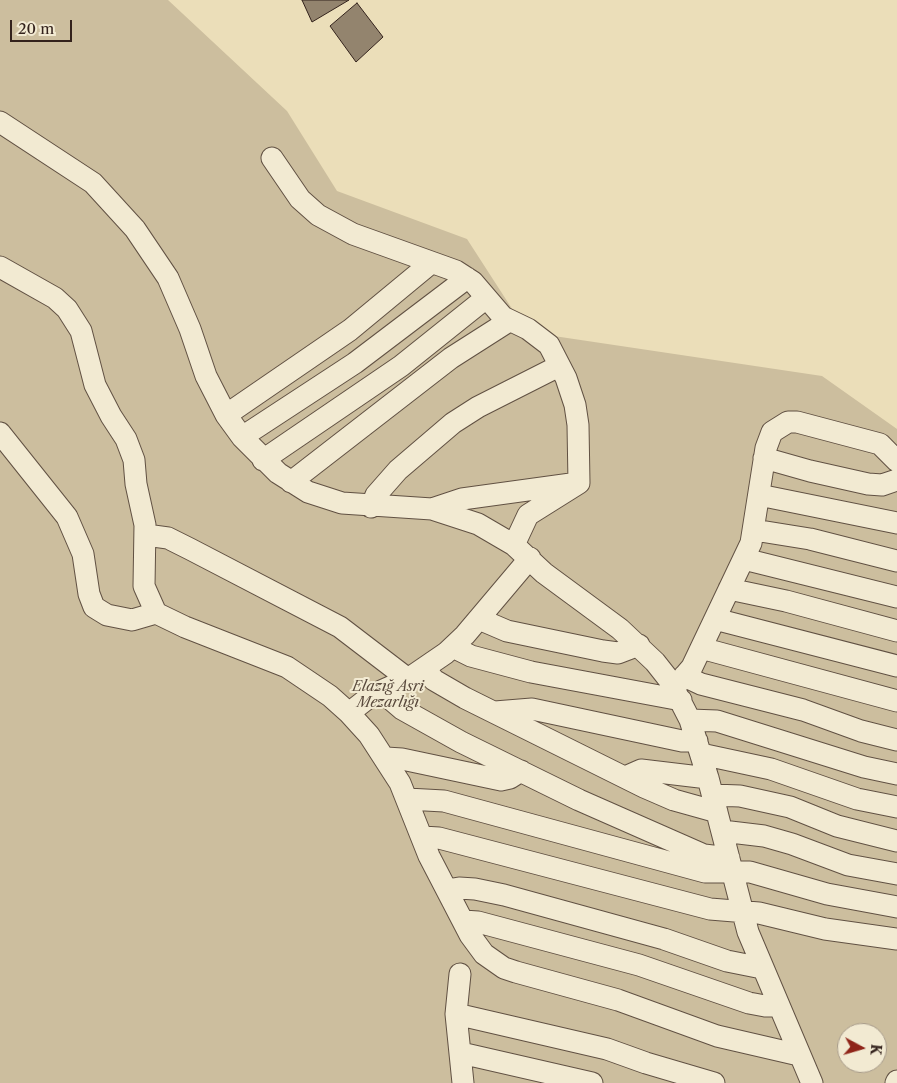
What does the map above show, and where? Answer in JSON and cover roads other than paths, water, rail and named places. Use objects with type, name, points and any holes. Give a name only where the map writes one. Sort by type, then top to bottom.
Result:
[{"type":"lane","points":[[0,122],[93,183],[135,229],[168,278],[190,329],[206,376],[226,415],[263,460],[308,492],[325,498],[372,507],[408,506],[432,510],[478,524],[522,552],[544,573],[639,645],[679,688],[715,804],[743,913],[762,968],[812,1083]]},
{"type":"lane","points":[[272,158],[300,199],[318,215],[353,234],[456,271],[467,278],[494,308],[509,321],[528,329],[548,345],[572,391],[578,425],[579,483]]},
{"type":"lane","points":[[226,415],[350,330],[431,263]]},
{"type":"lane","points":[[0,267],[55,298],[76,321],[85,341],[95,385],[130,448],[146,535],[144,586],[156,612]]},
{"type":"lane","points":[[242,436],[355,363],[467,278]]},
{"type":"lane","points":[[263,460],[401,366],[486,298]]},
{"type":"lane","points":[[292,482],[451,358],[509,321]]},
{"type":"lane","points":[[372,507],[376,495],[398,470],[453,423],[478,407],[559,366]]},
{"type":"lane","points":[[679,688],[692,667],[752,542],[764,458],[768,439],[772,432],[788,422],[797,422],[880,444],[897,461]]},
{"type":"lane","points":[[0,432],[66,517],[83,554],[89,594],[94,607],[106,615],[132,620],[156,612],[287,667],[316,685],[350,713],[369,734],[386,758],[447,890],[480,950],[504,968],[618,1000],[717,1036],[799,1055]]},
{"type":"lane","points":[[764,458],[810,472],[868,484],[882,485],[897,480]]},
{"type":"lane","points":[[432,510],[462,498],[579,483]]},
{"type":"lane","points":[[350,713],[360,703],[417,674],[453,647],[479,619],[522,552],[528,516],[579,483]]},
{"type":"lane","points":[[759,495],[897,523]]},
{"type":"lane","points":[[754,530],[810,539],[897,561]]},
{"type":"lane","points":[[146,535],[168,538],[190,549],[340,627],[366,645],[417,674],[434,680],[494,712],[674,800],[715,804],[740,796],[790,808],[837,826],[897,841]]},
{"type":"lane","points":[[744,559],[897,597]]},
{"type":"lane","points":[[729,589],[786,601],[897,631]]},
{"type":"lane","points":[[479,619],[506,631],[603,651],[618,653],[639,645]]},
{"type":"lane","points":[[715,619],[897,666]]},
{"type":"lane","points":[[453,647],[471,656],[531,672],[679,688],[701,684],[803,710],[861,731],[897,740]]},
{"type":"lane","points":[[701,648],[897,701]]},
{"type":"lane","points":[[381,691],[402,709],[461,742],[676,844],[750,872],[827,894],[897,907]]},
{"type":"lane","points":[[494,712],[532,709],[682,741],[699,748],[771,768],[857,798],[897,807]]},
{"type":"lane","points":[[690,720],[717,721],[864,767],[897,774]]},
{"type":"lane","points":[[386,758],[402,759],[501,780],[510,778],[521,771]]},
{"type":"lane","points":[[625,777],[641,770],[715,804],[764,836],[792,844],[848,866],[897,874]]},
{"type":"lane","points":[[406,800],[444,801],[704,872],[731,865]]},
{"type":"lane","points":[[422,837],[439,838],[710,910],[759,914],[825,930],[897,939]]},
{"type":"lane","points":[[447,890],[467,888],[504,895],[664,939],[727,961],[762,968]]},
{"type":"lane","points":[[463,921],[478,922],[639,965],[750,1004],[779,1006]]},
{"type":"lane","points":[[460,974],[456,1014],[463,1083]]},
{"type":"lane","points":[[456,1014],[504,1027],[608,1050],[646,1064],[714,1083]]},
{"type":"lane","points":[[461,1053],[592,1083]]},
{"type":"park label","name":"Elazığ Asri Mezarlığı","points":[[388,696]]}]
